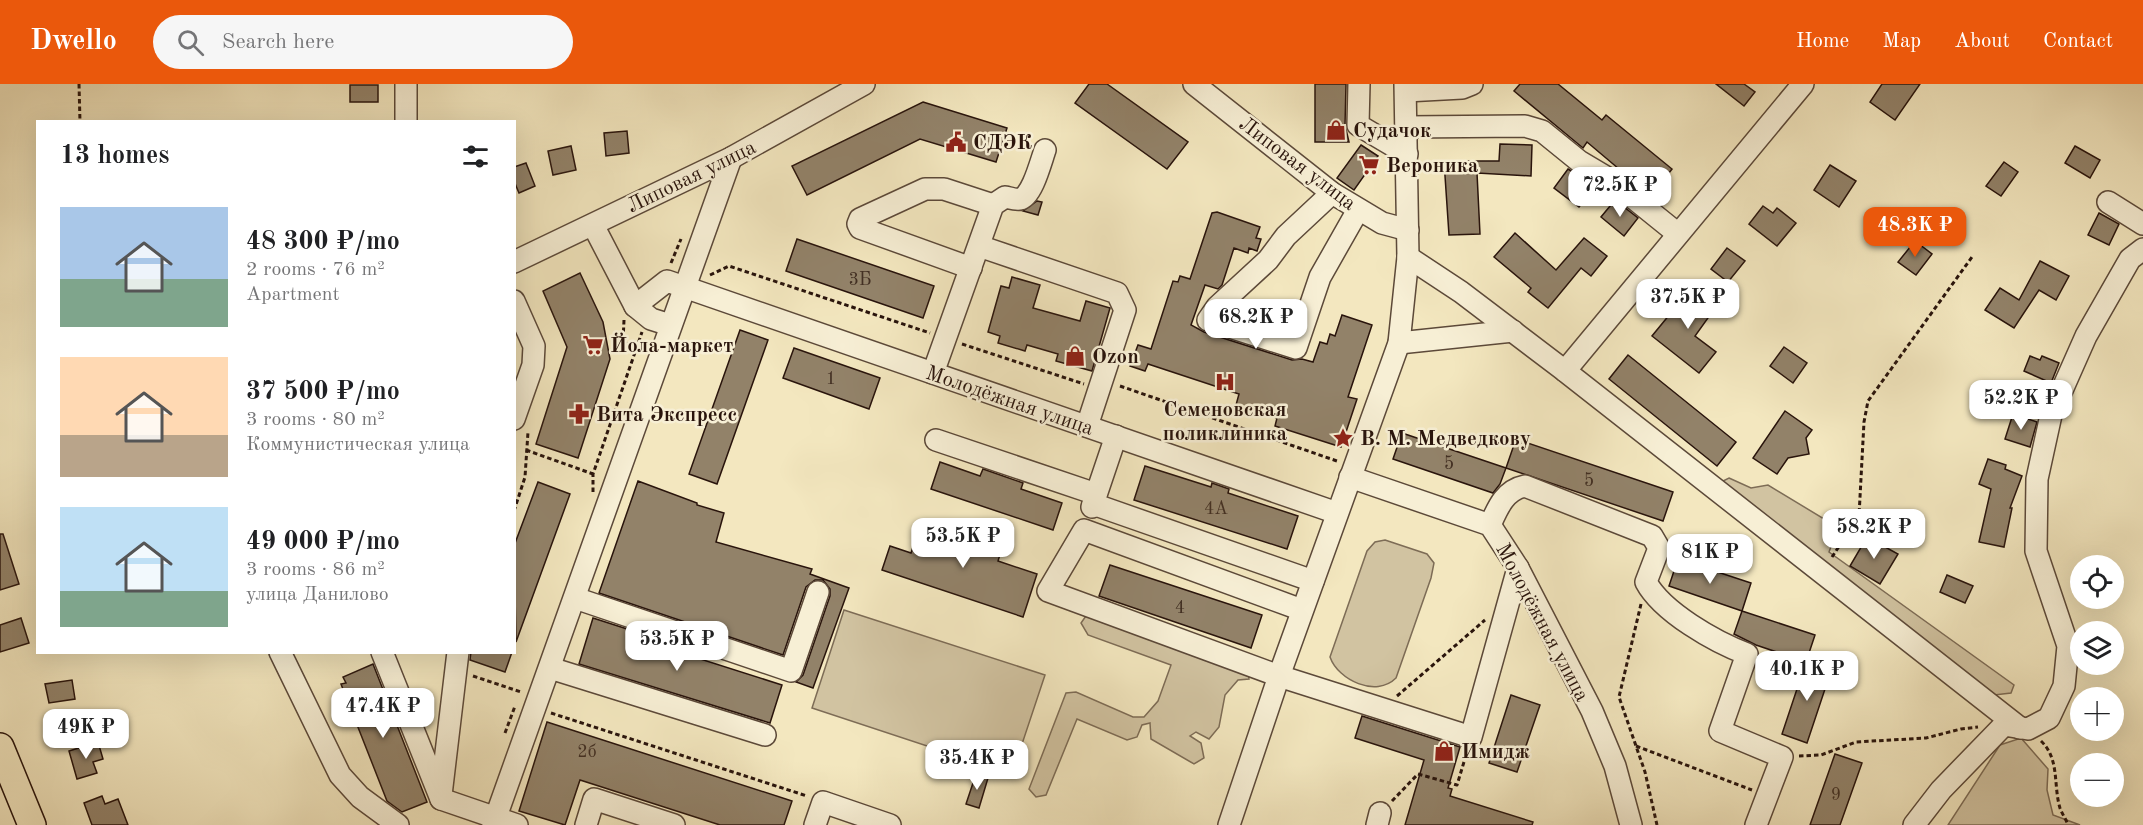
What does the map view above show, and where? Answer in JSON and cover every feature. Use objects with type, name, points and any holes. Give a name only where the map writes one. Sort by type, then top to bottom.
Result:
[{"type":"main road","points":[[0,747],[32,825]]},
{"type":"street","points":[[406,84],[406,120]]},
{"type":"street","name":"Липовая улица","points":[[516,261],[731,158],[864,84]]},
{"type":"street","name":"Липовая улица","points":[[1194,84],[1332,193],[1382,223],[1408,230]]},
{"type":"street","points":[[1359,84],[1358,125],[1407,154]]},
{"type":"street","points":[[1229,825],[1302,610],[1399,344],[1408,257],[1406,88],[1462,88],[1472,84]]},
{"type":"street","points":[[1565,370],[1803,84]]},
{"type":"street","points":[[1406,127],[1525,126],[1542,131],[1579,161],[1611,180],[1678,234]]},
{"type":"street","points":[[933,373],[993,205],[1005,197],[1019,200],[1025,197],[1031,188],[1045,150]]},
{"type":"street","points":[[494,821],[529,701],[549,668],[670,325],[673,284],[731,158]]},
{"type":"street","points":[[971,268],[860,228],[858,224],[860,219],[925,189],[944,189],[993,205]]},
{"type":"street","points":[[1332,193],[1286,236],[1268,260],[1217,307],[1209,320],[1296,348],[1320,277],[1358,210]]},
{"type":"street","points":[[2108,202],[2143,224]]},
{"type":"street","points":[[593,225],[627,308],[670,325]]},
{"type":"street","points":[[979,246],[1117,293],[1125,310],[1087,426]]},
{"type":"street","points":[[1914,825],[1941,790],[2017,728],[2049,718],[2064,686],[2068,646],[2036,550],[2037,479],[2049,426],[2086,336],[2130,259],[2143,249]]},
{"type":"street","points":[[1408,257],[1565,370],[2017,728]]},
{"type":"street","points":[[627,308],[673,284]]},
{"type":"street","name":"Молодёжная улица","points":[[673,284],[1337,513]]},
{"type":"street","points":[[516,306],[534,346],[523,421]]},
{"type":"street","points":[[1399,344],[1513,331]]},
{"type":"street","points":[[1116,436],[1084,530],[1048,591],[1279,676],[1471,737],[1518,568]]},
{"type":"street","points":[[936,440],[1313,581]]},
{"type":"street","name":"Молодёжная улица","points":[[1352,472],[1490,525],[1518,568],[1592,711],[1614,766],[1631,825]]},
{"type":"street","points":[[1490,525],[1499,506],[1512,489],[1525,486],[1652,536],[1659,548],[1646,582],[1654,597],[1715,640],[1747,654],[1720,731],[1782,757],[1756,825]]},
{"type":"street","points":[[1084,530],[1302,610]]},
{"type":"street","points":[[575,598],[791,671],[818,592]]},
{"type":"street","points":[[280,654],[340,775],[360,797],[398,825]]},
{"type":"street","points":[[383,654],[441,799],[494,821],[517,825]]},
{"type":"street","points":[[441,799],[462,662]]},
{"type":"street","points":[[549,668],[765,735]]},
{"type":"street","points":[[586,825],[594,799],[674,825]]},
{"type":"street","points":[[815,825],[823,802],[890,825]]},
{"type":"path","points":[[79,84],[80,120]]},
{"type":"path","points":[[682,237],[673,284],[729,266],[1099,389],[1118,385],[1352,472]]},
{"type":"path","points":[[1822,572],[1859,516],[1864,423],[1868,401],[1972,257]]},
{"type":"path","points":[[627,308],[623,342],[637,347]]},
{"type":"path","points":[[516,505],[525,477],[526,450],[523,421]]},
{"type":"path","points":[[526,450],[593,474]]},
{"type":"path","points":[[1646,582],[1619,698],[1646,772],[1657,825]]},
{"type":"path","points":[[1382,709],[1510,599]]},
{"type":"path","points":[[462,662],[474,677],[529,701],[823,802]]},
{"type":"path","points":[[1782,757],[1821,755],[1856,742],[1926,738],[1961,729],[2017,728],[2047,746],[2054,764],[2060,807],[2068,825]]},
{"type":"path","points":[[1379,819],[1418,774],[1457,785],[1471,737]]},
{"type":"path","points":[[1636,746],[1761,793]]},
{"type":"shaded area","points":[[1729,478],[1751,488],[1768,485],[1834,525],[1835,536],[1829,552],[2014,685],[2011,693],[1994,695],[1719,483]]},
{"type":"shaded area","points":[[1385,540],[1427,554],[1434,563],[1431,578],[1396,678],[1388,684],[1368,686],[1358,684],[1341,673],[1330,657],[1367,551],[1375,542]]},
{"type":"shaded area","points":[[844,610],[1045,675],[1012,774],[812,708]]},
{"type":"shaded area","points":[[1088,613],[1248,672],[1249,679],[1238,680],[1225,695],[1219,727],[1209,739],[1196,732],[1190,736],[1201,743],[1204,758],[1194,764],[1151,739],[1150,723],[1142,725],[1137,737],[1127,740],[1077,719],[1046,795],[1036,797],[1029,789],[1066,693],[1076,692],[1133,717],[1144,717],[1158,701],[1171,665],[1088,635],[1081,623]]},
{"type":"shaded area","points":[[2021,738],[2048,769],[2047,790],[2053,815],[2080,825],[1948,825],[2000,745]]},
{"type":"building","points":[[1089,84],[1107,84],[1188,142],[1167,169],[1075,103]]},
{"type":"building","points":[[1315,84],[1346,84],[1345,125],[1349,142],[1315,142]]},
{"type":"building","points":[[1520,84],[1558,84],[1602,120],[1606,115],[1672,169],[1651,196],[1587,142],[1583,148],[1514,91]]},
{"type":"building","points":[[1716,84],[1744,84],[1755,92],[1744,106]]},
{"type":"building","points":[[1882,84],[1920,84],[1895,120],[1870,102]]},
{"type":"building","points":[[350,85],[378,85],[378,102],[350,102]]},
{"type":"building","points":[[923,102],[1007,128],[996,162],[920,139],[807,195],[792,166]]},
{"type":"building","points":[[627,131],[629,153],[606,156],[604,133]]},
{"type":"building","points":[[1500,144],[1532,145],[1531,176],[1477,173],[1480,234],[1449,235],[1444,161],[1499,161]]},
{"type":"building","points":[[1361,145],[1378,156],[1354,190],[1337,178]]},
{"type":"building","points":[[571,146],[576,170],[553,175],[548,151]]},
{"type":"building","points":[[2075,146],[2100,160],[2090,178],[2065,163]]},
{"type":"building","points":[[2004,162],[2018,172],[2001,196],[1986,186]]},
{"type":"building","points":[[526,163],[535,186],[519,193],[516,186],[516,166]]},
{"type":"building","points":[[1830,165],[1856,181],[1839,207],[1814,190]]},
{"type":"building","points":[[1568,169],[1596,186],[1579,207],[1554,188]]},
{"type":"building","points":[[1615,200],[1638,218],[1624,236],[1601,217]]},
{"type":"building","points":[[1037,201],[1042,202],[1038,215],[1023,211]]},
{"type":"building","points":[[1763,206],[1773,213],[1777,208],[1796,223],[1777,246],[1749,224]]},
{"type":"building","points":[[1217,212],[1260,227],[1256,238],[1261,239],[1257,251],[1249,248],[1248,253],[1234,248],[1222,285],[1218,289],[1205,285],[1191,325],[1204,332],[1292,360],[1302,359],[1313,362],[1320,342],[1327,344],[1330,334],[1335,336],[1342,315],[1372,325],[1348,397],[1357,399],[1341,447],[1275,426],[1277,418],[1236,405],[1239,394],[1148,364],[1145,371],[1130,366],[1138,345],[1151,349],[1173,281],[1178,282],[1180,276],[1190,279],[1212,213]]},
{"type":"building","points":[[2099,213],[2119,224],[2109,245],[2088,235]]},
{"type":"building","points":[[1515,233],[1556,270],[1584,238],[1607,256],[1591,276],[1581,268],[1548,308],[1528,292],[1531,288],[1494,257]]},
{"type":"building","points":[[797,239],[934,286],[923,318],[786,271]]},
{"type":"building","points":[[1915,241],[1932,254],[1916,275],[1898,262]]},
{"type":"building","points":[[1727,248],[1745,261],[1728,282],[1711,269]]},
{"type":"building","points":[[2040,261],[2069,276],[2056,300],[2039,290],[2014,328],[1985,310],[2000,288],[2019,300]]},
{"type":"building","points":[[580,273],[603,322],[610,359],[578,458],[536,444],[567,347],[543,291]]},
{"type":"building","points":[[1012,277],[1040,285],[1033,308],[1080,321],[1086,301],[1110,308],[1092,371],[1056,361],[1058,354],[1027,345],[1025,351],[998,343],[1000,336],[988,332],[1001,286],[1009,288]]},
{"type":"building","points":[[1693,286],[1718,304],[1695,336],[1716,352],[1699,373],[1652,336]]},
{"type":"building","points":[[740,330],[768,340],[717,484],[689,474]]},
{"type":"building","points":[[1784,347],[1807,363],[1793,383],[1770,366]]},
{"type":"building","points":[[794,348],[880,378],[869,409],[783,378]]},
{"type":"building","points":[[1628,355],[1736,442],[1717,466],[1609,379]]},
{"type":"building","points":[[2030,356],[2040,360],[2042,356],[2059,363],[2051,383],[2024,371]]},
{"type":"building","points":[[1785,411],[1812,430],[1806,438],[1809,454],[1788,458],[1777,474],[1753,458]]},
{"type":"building","points":[[2013,414],[2037,422],[2030,447],[2005,439]]},
{"type":"building","points":[[1402,433],[1506,468],[1500,484],[1493,493],[1393,459]]},
{"type":"building","points":[[1516,439],[1673,492],[1663,521],[1506,468]]},
{"type":"building","points":[[1988,459],[2006,465],[2005,469],[2022,476],[2010,508],[2012,508],[2004,547],[1979,542],[1991,489],[1979,484]]},
{"type":"building","points":[[940,462],[980,476],[983,469],[1023,483],[1021,489],[1062,503],[1053,530],[931,489]]},
{"type":"building","points":[[1145,466],[1211,487],[1212,483],[1229,489],[1228,493],[1298,516],[1287,549],[1134,500]]},
{"type":"building","points":[[638,481],[697,503],[697,505],[724,513],[716,542],[812,569],[810,574],[849,588],[813,688],[796,682],[803,675],[830,596],[830,589],[823,580],[815,580],[806,587],[783,655],[599,593]]},
{"type":"building","points":[[538,482],[570,494],[516,642],[516,541]]},
{"type":"building","points":[[922,521],[1002,548],[998,561],[1037,574],[1023,617],[882,570],[890,546],[911,553]]},
{"type":"building","points":[[0,534],[3,534],[19,584],[0,590]]},
{"type":"building","points":[[1867,537],[1898,554],[1880,584],[1850,566]]},
{"type":"building","points":[[1678,559],[1751,583],[1742,611],[1669,586]]},
{"type":"building","points":[[1110,565],[1262,615],[1251,648],[1099,596]]},
{"type":"building","points":[[1947,575],[1973,586],[1965,603],[1940,592]]},
{"type":"building","points":[[1742,611],[1815,635],[1806,662],[1756,645],[1734,634]]},
{"type":"building","points":[[21,618],[29,643],[0,652],[0,625]]},
{"type":"building","points":[[593,618],[652,637],[650,643],[782,685],[770,723],[579,664]]},
{"type":"building","points":[[471,654],[511,654],[505,672],[470,660]]},
{"type":"building","points":[[1806,662],[1831,671],[1807,743],[1782,734]]},
{"type":"building","points":[[373,664],[427,802],[402,812],[387,801],[341,684],[346,683],[343,677]]},
{"type":"building","points":[[72,680],[75,699],[49,703],[45,684]]},
{"type":"building","points":[[1511,695],[1540,705],[1517,772],[1489,763]]},
{"type":"building","points":[[1362,716],[1460,747],[1448,788],[1452,789],[1450,796],[1533,822],[1532,825],[1405,825],[1424,760],[1355,738]]},
{"type":"building","points":[[547,722],[792,801],[784,825],[720,825],[580,780],[565,825],[519,811]]},
{"type":"building","points":[[98,742],[103,759],[93,762],[97,773],[77,779],[69,751]]},
{"type":"building","points":[[1835,754],[1862,763],[1840,825],[1810,825]]},
{"type":"building","points":[[976,774],[988,778],[979,808],[966,804]]},
{"type":"building","points":[[102,796],[105,804],[118,799],[128,825],[92,825],[84,803]]},
{"type":"place","name":"Судачок","points":[[1336,130]]},
{"type":"place","name":"СДЭК","points":[[956,142]]},
{"type":"place","name":"Вероника","points":[[1369,165]]},
{"type":"place","name":"Йола-маркет","points":[[593,345]]},
{"type":"place","name":"Ozon","points":[[1075,356]]},
{"type":"place","name":"Семеновская поликлиника","points":[[1225,382]]},
{"type":"place","name":"Вита Экспресс","points":[[579,414]]},
{"type":"place","name":"В. М. Медведкову","points":[[1343,438]]},
{"type":"place","name":"Имидж","points":[[1444,751]]}]
